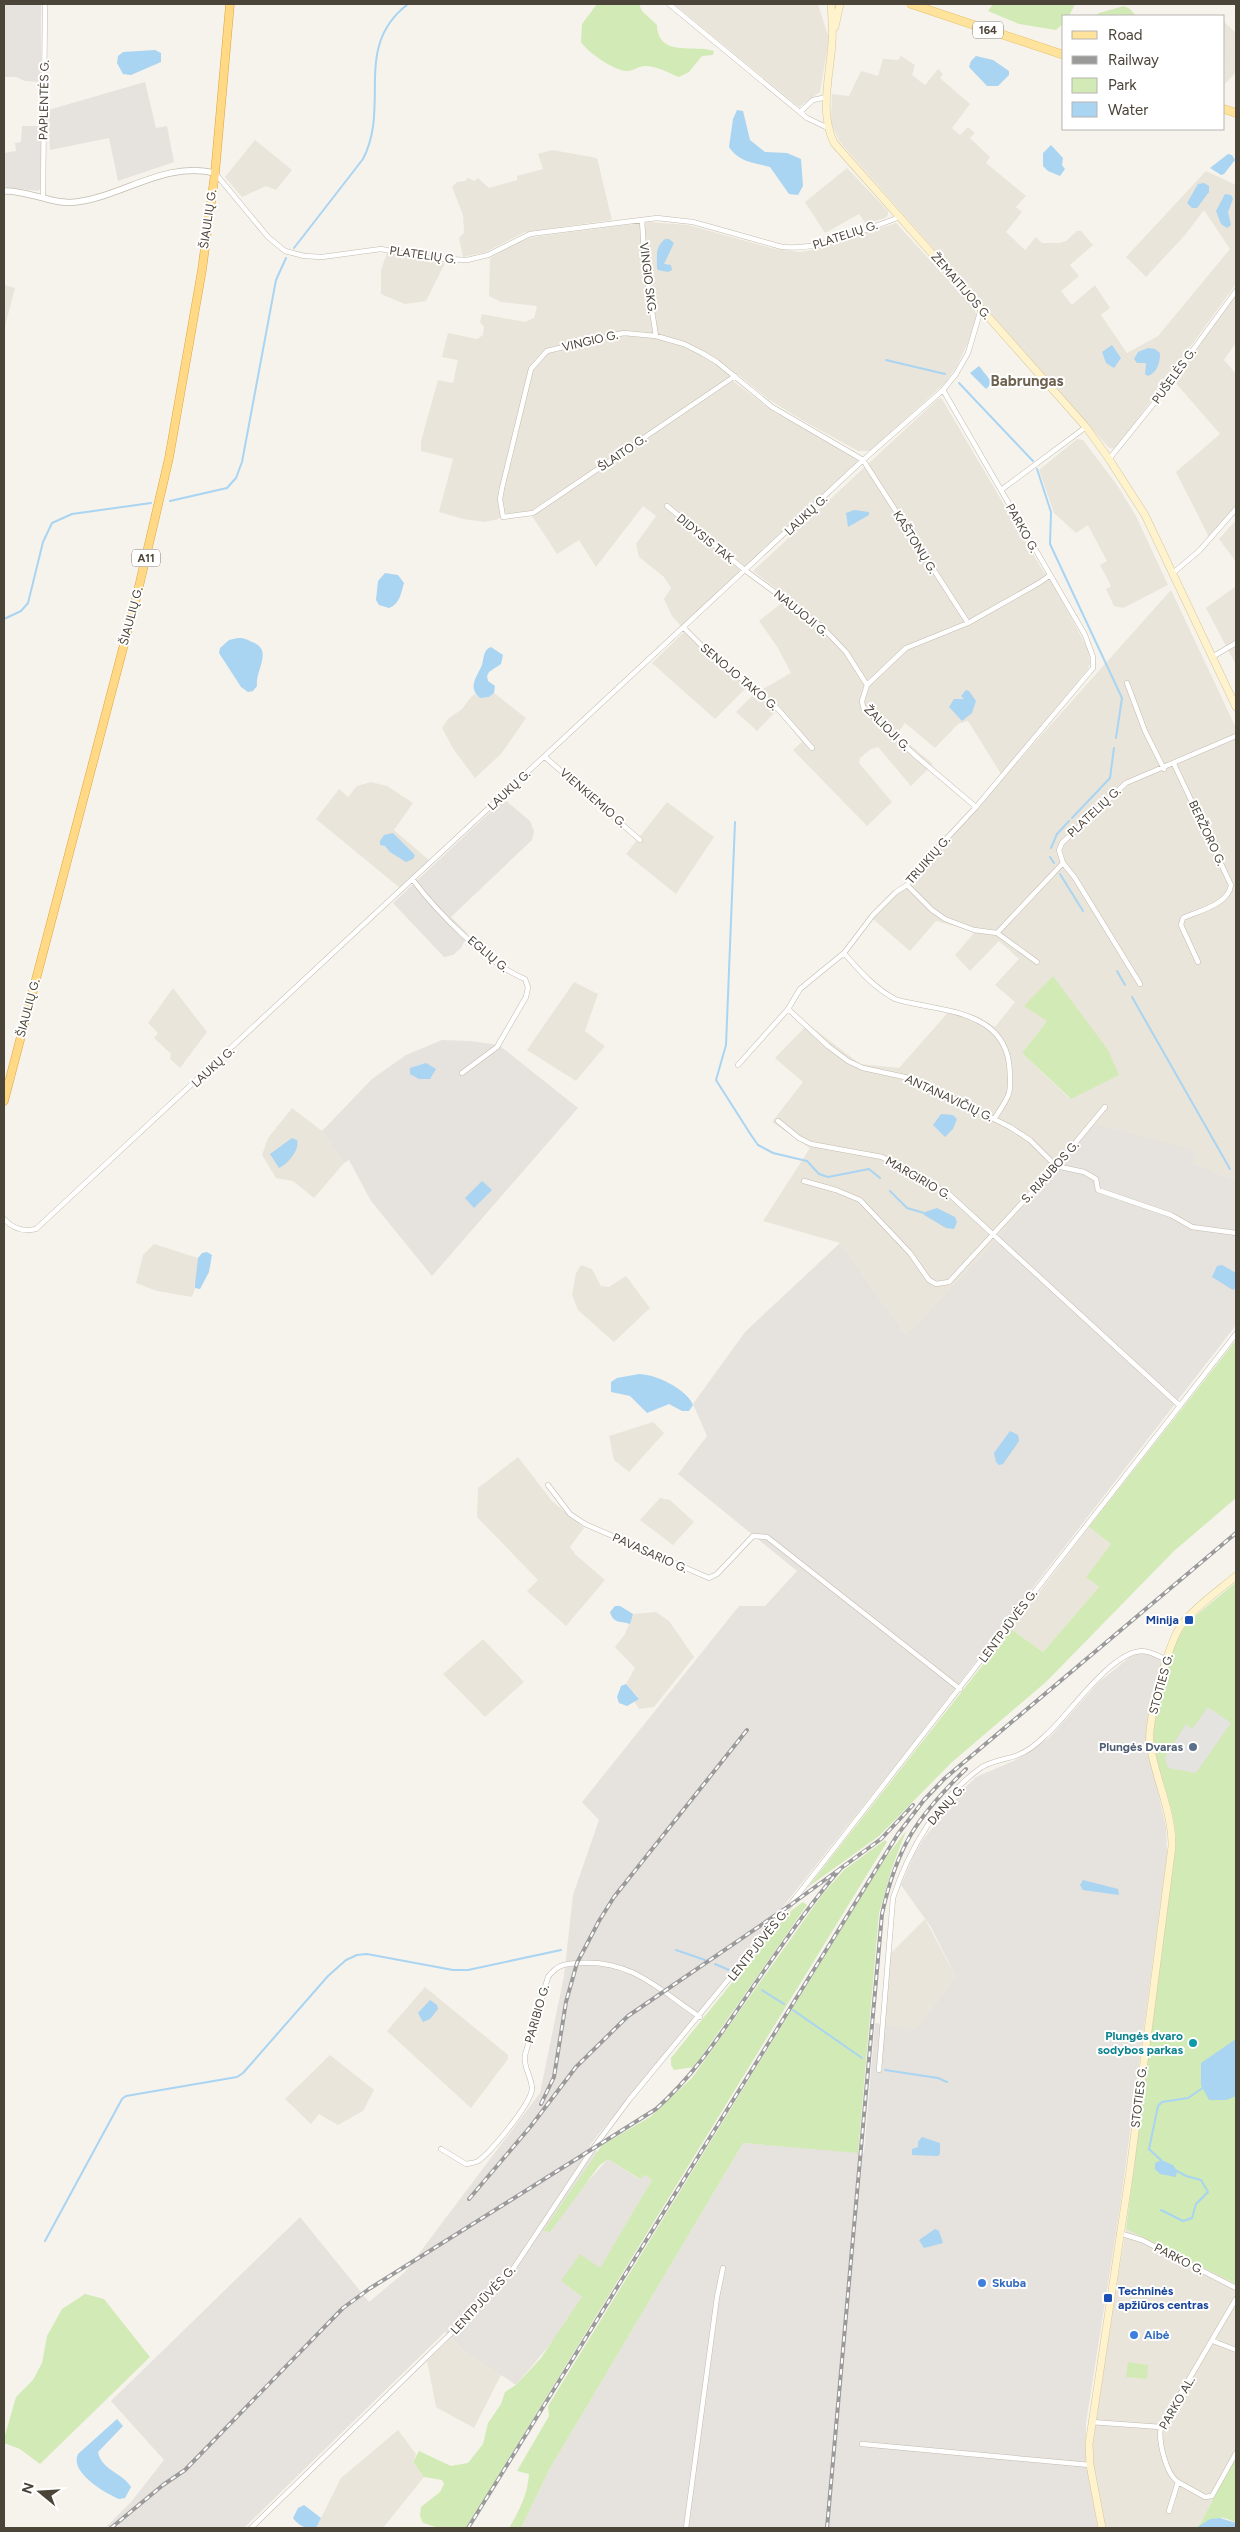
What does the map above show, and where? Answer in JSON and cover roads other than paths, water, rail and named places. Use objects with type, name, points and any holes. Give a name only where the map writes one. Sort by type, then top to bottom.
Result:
[{"type":"highway","name":"ŠIAULIŲ G.","points":[[4,1102],[157,515],[182,395],[214,173],[230,4]]},
{"type":"main road","points":[[828,128],[827,97],[832,40],[831,4]]},
{"type":"main road","points":[[832,40],[840,4]]},
{"type":"main road","name":"164","points":[[912,4],[1062,54]]},
{"type":"main road","name":"ŽEMAITIJOS G.","points":[[828,128],[840,152],[900,216],[1086,427],[1109,459],[1145,515],[1236,707]]},
{"type":"main road","name":"STOTIES G.","points":[[1102,2528],[1090,2465],[1091,2422],[1120,2233],[1172,1846],[1170,1818],[1153,1760],[1150,1737],[1151,1723],[1167,1660],[1173,1641],[1182,1624],[1236,1576]]},
{"type":"street","name":"PAPLENTĖS G.","points":[[43,197],[45,4]]},
{"type":"street","points":[[669,4],[800,112],[828,128]]},
{"type":"street","points":[[800,112],[813,100],[827,97]]},
{"type":"street","points":[[4,191],[61,202],[75,202],[158,175],[195,170],[214,173]]},
{"type":"street","name":"PLATELIŲ G.","points":[[214,173],[268,237],[286,251],[304,256],[322,257],[381,249],[427,258],[467,260],[488,255],[530,234],[642,220],[685,221],[782,247],[794,248],[819,245],[900,216]]},
{"type":"street","name":"VINGIO SKG.","points":[[642,220],[645,267],[656,336]]},
{"type":"street","name":"PUŠELĖS G.","points":[[1109,459],[1155,402],[1236,291]]},
{"type":"street","name":"LAUKŲ G.","points":[[4,1219],[18,1229],[28,1231],[36,1229],[746,571],[863,460],[943,390],[956,374],[968,353],[981,309]]},
{"type":"street","name":"VINGIO G.","points":[[503,516],[500,499],[502,488],[511,458],[525,389],[531,370],[547,351],[624,333],[656,336],[684,344],[702,353],[735,376],[772,407],[863,460]]},
{"type":"street","name":"ŠLAITO G.","points":[[503,516],[533,513],[735,376]]},
{"type":"street","name":"PARKO G.","points":[[943,390],[1049,576],[1057,585],[1093,657],[1092,668]]},
{"type":"street","points":[[1001,490],[1024,475],[1086,427]]},
{"type":"street","name":"KAŠTONŲ G.","points":[[863,460],[968,623]]},
{"type":"street","name":"DIDYSIS TAK.","points":[[667,506],[746,571]]},
{"type":"street","points":[[1173,573],[1199,551],[1236,509]]},
{"type":"street","name":"NAUJOJI G.","points":[[746,571],[822,627],[846,652],[867,685]]},
{"type":"street","name":"ŽALIOJI G.","points":[[976,807],[917,757],[863,707],[862,701],[867,685],[906,648],[968,623],[1039,584],[1049,576]]},
{"type":"street","name":"SENOJO TAKO G.","points":[[684,628],[702,646],[778,709],[812,748]]},
{"type":"street","points":[[1212,656],[1236,643]]},
{"type":"street","name":"TRUIKIŲ G.","points":[[738,1066],[774,1022],[788,1009],[800,989],[844,953],[873,915],[896,892],[907,885],[920,867],[976,807],[1092,668]]},
{"type":"street","points":[[1127,683],[1145,731],[1164,768]]},
{"type":"street","name":"PLATELIŲ G.","points":[[1063,863],[1059,850],[1062,843],[1116,791],[1136,777],[1174,764],[1236,736]]},
{"type":"street","name":"VIENKIEMIO G.","points":[[545,757],[640,840]]},
{"type":"street","name":"BERŽORO G.","points":[[1174,764],[1231,885],[1230,892],[1225,899],[1183,918],[1181,925],[1198,962]]},
{"type":"street","points":[[997,933],[1063,863],[1075,878],[1140,984]]},
{"type":"street","name":"EGLIŲ G.","points":[[413,880],[449,921],[498,965],[511,974],[525,979],[528,987],[526,997],[497,1047],[462,1072]]},
{"type":"street","points":[[907,885],[932,910],[946,920],[974,930],[997,933],[1037,962]]},
{"type":"street","points":[[844,953],[884,993],[898,1000],[977,1019],[995,1032],[1008,1051],[1012,1086],[1010,1094],[994,1119]]},
{"type":"street","name":"ANTANAVIČIŲ G.","points":[[788,1009],[828,1046],[848,1061],[863,1068],[909,1078],[994,1119],[1030,1140],[1056,1166]]},
{"type":"street","name":"S. RIAUBOS G.","points":[[804,1181],[860,1200],[876,1214],[910,1253],[929,1280],[936,1284],[949,1282],[1056,1166],[1105,1107]]},
{"type":"street","name":"MARGIRIO G.","points":[[778,1121],[799,1138],[811,1144],[867,1153],[898,1165],[949,1194],[1180,1406]]},
{"type":"street","points":[[1056,1166],[1084,1172],[1096,1179],[1098,1190],[1171,1215],[1192,1227],[1236,1233]]},
{"type":"street","name":"LENTPJŪVĖS G.","points":[[251,2528],[476,2309],[513,2269],[594,2147],[629,2100],[700,2017],[960,1689],[1236,1334]]},
{"type":"street","name":"PAVASARIO G.","points":[[548,1484],[570,1514],[585,1524],[703,1577],[712,1578],[717,1574],[754,1536],[767,1537],[960,1689]]},
{"type":"street","name":"DANŲ G.","points":[[879,2070],[893,1898],[901,1872],[923,1832],[953,1795],[983,1767],[1020,1754],[1034,1745],[1048,1734],[1083,1693],[1127,1655],[1143,1651],[1167,1660]]},
{"type":"street","name":"PARIBIO G.","points":[[440,2150],[466,2164],[477,2162],[491,2148],[528,2102],[532,2090],[524,2063],[525,2055],[548,1977],[555,1967],[563,1964],[598,1961],[628,1969],[643,1977],[700,2017]]},
{"type":"street","name":"PARKO G.","points":[[1120,2233],[1142,2240],[1236,2288]]},
{"type":"street","points":[[686,2528],[717,2297],[723,2268]]},
{"type":"street","name":"PARKO AL.","points":[[1178,2482],[1172,2478],[1160,2435],[1161,2428],[1236,2299]]},
{"type":"street","points":[[1213,2341],[1236,2350]]},
{"type":"street","points":[[1091,2422],[1161,2428]]},
{"type":"street","points":[[862,2444],[1090,2465]]},
{"type":"street","points":[[1169,2511],[1178,2482],[1205,2497],[1212,2496],[1236,2453]]},
{"type":"water","points":[[155,50],[161,53],[161,62],[131,75],[123,74],[117,63],[118,56],[123,52]]},
{"type":"water","points":[[976,56],[993,60],[1009,71],[1009,75],[998,86],[987,86],[969,67],[971,61]]},
{"type":"water","points":[[737,110],[743,111],[750,140],[765,152],[787,153],[801,159],[803,186],[798,195],[789,194],[770,167],[742,159],[729,147],[733,119]]},
{"type":"water","points":[[1051,145],[1063,158],[1062,165],[1065,169],[1060,176],[1048,171],[1043,166],[1043,153]]},
{"type":"water","points":[[1228,154],[1232,155],[1235,160],[1224,174],[1221,175],[1210,168]]},
{"type":"water","points":[[1204,183],[1209,186],[1209,192],[1197,208],[1192,208],[1187,203],[1198,184]]},
{"type":"water","points":[[1225,194],[1231,195],[1233,199],[1228,212],[1231,225],[1227,228],[1221,224],[1216,211]]},
{"type":"water","points":[[665,239],[669,239],[674,243],[664,264],[671,265],[672,270],[668,272],[658,270],[657,268],[658,249]]},
{"type":"water","points":[[1112,345],[1121,358],[1114,368],[1106,363],[1102,352]]},
{"type":"water","points":[[1148,348],[1155,349],[1160,353],[1154,373],[1148,376],[1145,374],[1146,363],[1137,363],[1134,359],[1138,352]]},
{"type":"water","points":[[979,366],[990,380],[991,384],[986,389],[970,373]]},
{"type":"water","points":[[854,510],[869,512],[869,515],[848,527],[846,513]]},
{"type":"water","points":[[385,573],[398,575],[404,583],[398,601],[389,608],[379,605],[376,600],[378,581]]},
{"type":"water","points":[[238,638],[248,640],[262,650],[263,655],[257,686],[253,691],[248,692],[241,687],[219,653],[220,648],[229,640]]},
{"type":"water","points":[[491,647],[503,655],[501,664],[489,672],[487,676],[488,681],[495,686],[494,693],[489,697],[480,698],[474,690],[474,682],[482,665],[485,652]]},
{"type":"water","points":[[966,690],[969,691],[976,701],[972,713],[962,721],[949,707],[954,699],[964,699],[961,696]]},
{"type":"water","points":[[393,833],[415,855],[413,859],[406,862],[390,852],[385,846],[380,845],[384,835]]},
{"type":"water","points":[[426,1063],[436,1069],[430,1079],[419,1079],[410,1074],[410,1068]]},
{"type":"water","points":[[941,1114],[953,1115],[957,1119],[953,1129],[945,1137],[933,1125]]},
{"type":"water","points":[[292,1138],[297,1140],[297,1148],[289,1160],[279,1168],[270,1154]]},
{"type":"water","points":[[482,1181],[492,1190],[474,1208],[465,1198]]},
{"type":"water","points":[[937,1208],[955,1217],[957,1222],[954,1229],[946,1228],[924,1215],[925,1212]]},
{"type":"water","points":[[207,1252],[212,1255],[209,1272],[200,1289],[195,1288],[198,1258],[202,1253]]},
{"type":"water","points":[[1222,1265],[1236,1273],[1236,1287],[1233,1290],[1212,1277],[1217,1266]]},
{"type":"water","points":[[639,1374],[662,1380],[677,1388],[690,1399],[693,1405],[689,1411],[682,1411],[669,1404],[647,1413],[630,1396],[611,1392],[611,1382],[617,1378]]},
{"type":"water","points":[[1010,1431],[1018,1435],[1019,1441],[1003,1464],[999,1465],[996,1462],[994,1453]]},
{"type":"water","points":[[615,1606],[620,1606],[633,1614],[630,1624],[613,1619],[610,1612]]},
{"type":"water","points":[[626,1684],[639,1699],[627,1706],[619,1703],[617,1697],[621,1686]]},
{"type":"water","points":[[1083,1880],[1118,1889],[1119,1895],[1083,1890],[1080,1885]]},
{"type":"water","points":[[430,2000],[437,2005],[438,2009],[430,2019],[423,2022],[418,2013]]},
{"type":"water","points":[[1236,2039],[1236,2096],[1226,2100],[1209,2100],[1201,2085],[1201,2063]]},
{"type":"water","points":[[922,2137],[940,2143],[940,2154],[938,2156],[912,2155],[912,2149],[918,2147],[918,2142]]},
{"type":"water","points":[[1161,2160],[1173,2165],[1177,2171],[1176,2177],[1160,2174],[1155,2169],[1155,2163]]},
{"type":"water","points":[[935,2229],[939,2231],[943,2243],[924,2248],[919,2240]]},
{"type":"water","points":[[117,2419],[123,2426],[98,2452],[103,2463],[123,2478],[131,2487],[125,2498],[119,2499],[105,2492],[83,2475],[77,2461],[78,2454]]},
{"type":"water","points":[[304,2505],[321,2518],[316,2528],[303,2526],[293,2518],[298,2508]]},
{"type":"water","points":[[1220,2518],[1236,2523],[1236,2528],[1196,2528],[1210,2519]]},
{"type":"waterway","points":[[294,248],[363,159],[371,139],[374,118],[375,77],[381,39],[391,21],[408,4]]},
{"type":"waterway","points":[[170,501],[227,488],[236,478],[242,462],[276,280],[286,258]]},
{"type":"waterway","points":[[886,360],[945,374]]},
{"type":"waterway","points":[[959,383],[1033,461]]},
{"type":"waterway","points":[[1037,469],[1051,512],[1050,544],[1122,698],[1116,738]]},
{"type":"waterway","points":[[4,619],[21,611],[28,603],[43,542],[52,523],[72,514],[151,503]]},
{"type":"waterway","points":[[1072,818],[1110,778],[1114,748]]},
{"type":"waterway","points":[[1051,848],[1057,834],[1069,821]]},
{"type":"waterway","points":[[735,822],[726,1045],[716,1080],[758,1145],[773,1153],[807,1161],[819,1174],[828,1177],[869,1169],[880,1178]]},
{"type":"waterway","points":[[1050,857],[1054,863]]},
{"type":"waterway","points":[[1060,874],[1083,911]]},
{"type":"waterway","points":[[1117,971],[1125,985]]},
{"type":"waterway","points":[[1132,997],[1230,1169]]},
{"type":"waterway","points":[[890,1191],[907,1208],[924,1213]]},
{"type":"waterway","points":[[45,2241],[122,2099],[126,2096],[237,2077],[243,2073],[328,1976],[346,1960],[357,1955],[367,1954],[453,1970],[468,1970],[561,1950]]},
{"type":"waterway","points":[[676,1950],[705,1960]]},
{"type":"waterway","points":[[715,1964],[729,1970]]},
{"type":"waterway","points":[[762,1990],[784,2004]]},
{"type":"waterway","points":[[793,2010],[862,2058]]},
{"type":"waterway","points":[[885,2070],[938,2078],[947,2082]]},
{"type":"waterway","points":[[1162,2161],[1149,2149],[1158,2106],[1162,2102],[1188,2098],[1204,2087]]},
{"type":"waterway","points":[[1161,2210],[1183,2221],[1192,2218],[1196,2204],[1208,2192],[1201,2180],[1186,2176],[1175,2170]]},
{"type":"railway","points":[[468,2528],[898,1834],[924,1800],[944,1779],[1236,1533]]},
{"type":"railway","points":[[541,2104],[554,2077],[566,2002],[577,1963],[599,1921],[614,1897],[747,1730]]},
{"type":"railway","points":[[827,2528],[882,1914],[895,1869],[911,1834],[934,1802],[966,1769]]},
{"type":"railway","points":[[469,2199],[531,2126],[576,2067],[628,2016],[789,1906],[881,1839],[913,1805]]},
{"type":"railway","points":[[111,2528],[163,2485],[185,2470],[343,2308],[369,2289],[656,2109],[703,2058],[791,1933],[841,1868]]},
{"type":"place","name":"Minija","points":[[1189,1620]]},
{"type":"place","name":"Plungės Dvaras","points":[[1193,1747]]},
{"type":"place","name":"Plungės dvaro sodybos parkas","points":[[1193,2043]]},
{"type":"place","name":"Skuba","points":[[982,2283]]},
{"type":"place","name":"Techninės apžiūros centras","points":[[1108,2298]]},
{"type":"place","name":"Aibė","points":[[1134,2335]]},
{"type":"district","name":"Babrungas","points":[[1027,381]]}]
